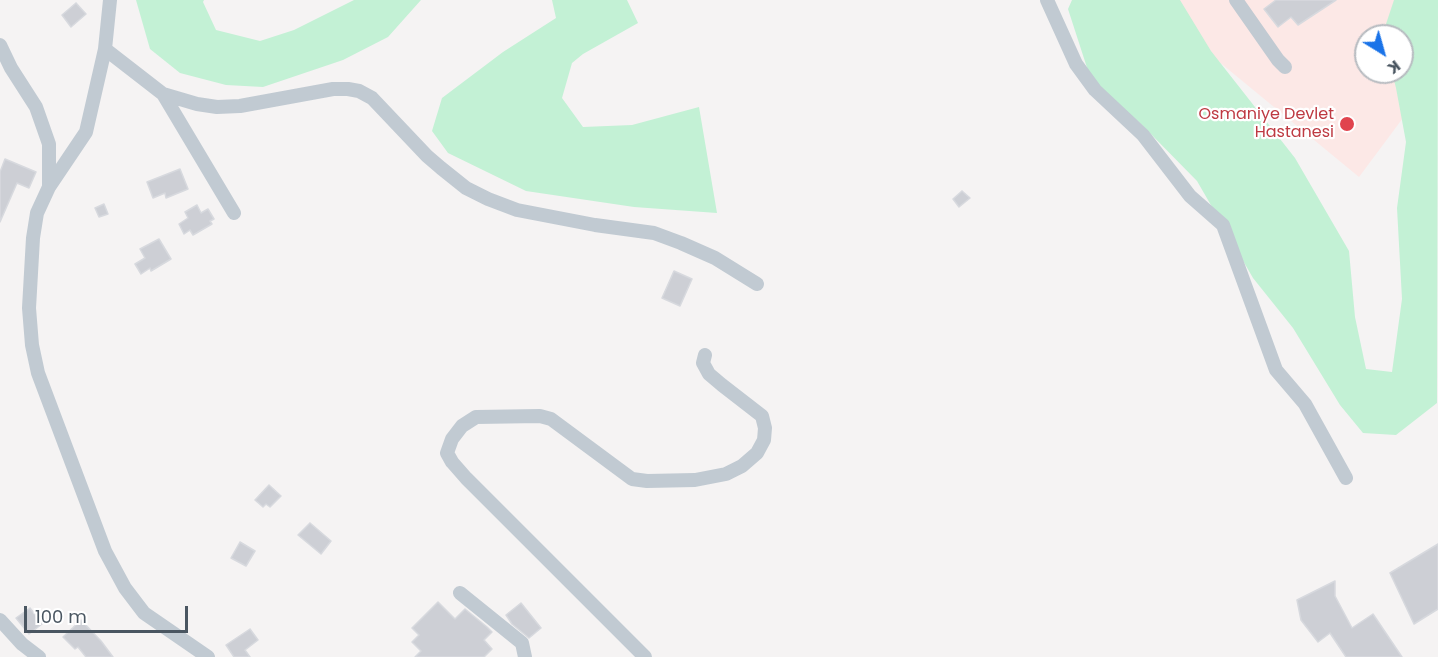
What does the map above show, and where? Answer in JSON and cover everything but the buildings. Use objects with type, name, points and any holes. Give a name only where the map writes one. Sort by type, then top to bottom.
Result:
[{"type":"street","points":[[110,0],[105,49],[86,132],[49,187],[37,213],[33,238],[29,308],[32,345],[38,373],[105,551],[125,588],[144,613],[208,657]]},
{"type":"street","points":[[1047,0],[1076,64],[1095,90],[1143,135],[1190,196],[1223,225],[1276,370],[1305,404],[1346,478]]},
{"type":"street","points":[[1236,0],[1285,67]]},
{"type":"street","points":[[0,45],[11,68],[36,107],[49,144],[49,187]]},
{"type":"street","points":[[105,49],[164,94],[197,104],[240,106],[333,89],[359,91],[372,98],[441,168],[466,188],[488,199],[517,210],[595,225],[654,233],[715,258],[757,284]]},
{"type":"street","points":[[164,94],[234,213]]},
{"type":"street","points":[[645,657],[466,478],[447,453],[452,439],[462,426],[476,417],[540,416],[551,419],[632,479],[696,480],[726,474],[742,466],[758,453],[764,440],[765,428],[762,416],[709,374],[703,363],[705,355]]},
{"type":"street","points":[[460,593],[522,643],[525,657]]},
{"type":"street","points":[[0,620],[22,644],[39,657]]},
{"type":"shaded area","name":"Osmaniye Devlet Hastanesi","points":[[1144,0],[1438,0],[1438,71],[1359,177]]},
{"type":"green space","points":[[136,0],[204,0],[216,30],[260,41],[294,30],[354,0],[421,0],[388,37],[343,60],[263,87],[226,85],[180,73],[150,49]]},
{"type":"green space","points":[[552,0],[627,0],[638,23],[583,54],[572,63],[562,98],[583,127],[632,125],[699,107],[717,213],[634,207],[526,191],[448,153],[432,131],[442,98],[503,52],[556,18]]},
{"type":"green space","points":[[1072,0],[1180,0],[1211,51],[1295,158],[1349,251],[1355,317],[1366,369],[1392,372],[1402,299],[1397,208],[1406,142],[1395,84],[1414,84],[1414,24],[1386,24],[1394,0],[1438,0],[1437,403],[1396,435],[1363,433],[1340,405],[1293,328],[1253,278],[1197,181],[1142,125],[1091,80],[1068,9]]},
{"type":"place","name":"Osmaniye Devlet Hastanesi","points":[[1347,124]]}]
